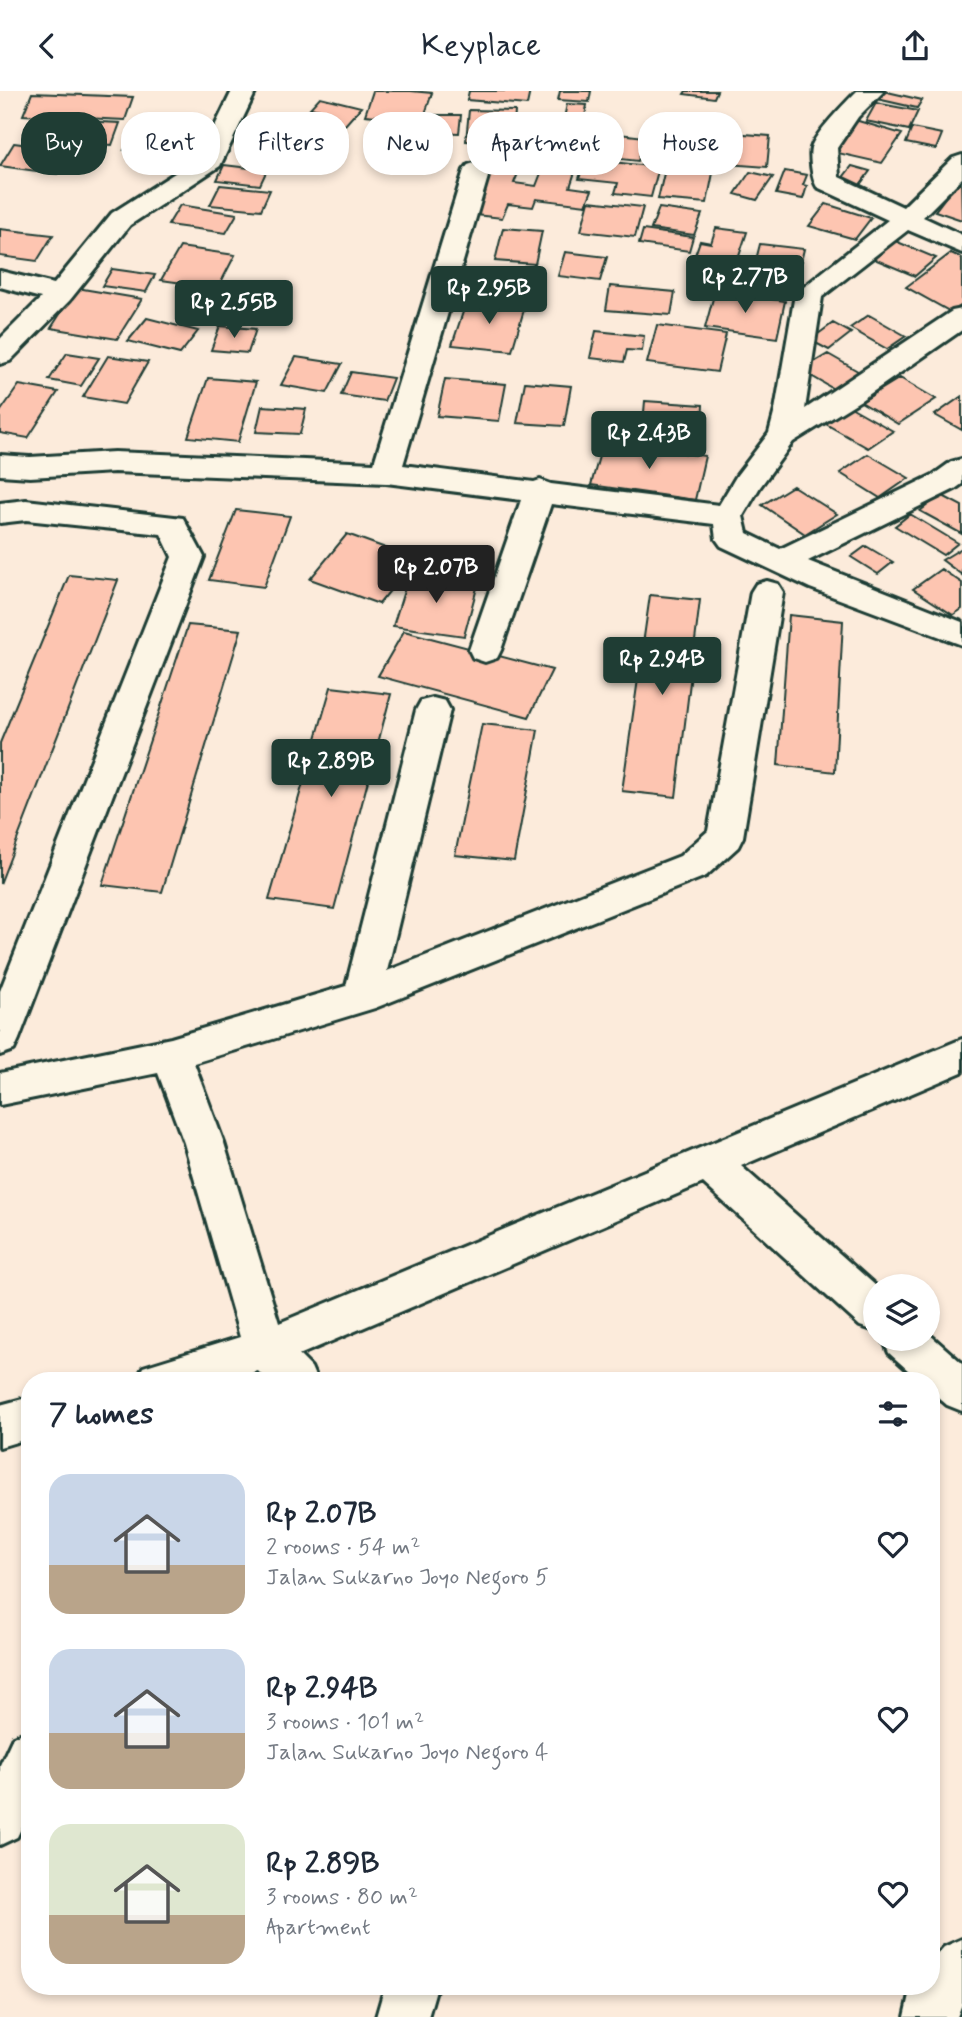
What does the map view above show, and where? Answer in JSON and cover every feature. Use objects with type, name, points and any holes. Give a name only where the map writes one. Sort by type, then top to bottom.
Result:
[{"type":"street","points":[[0,355],[60,294],[121,219],[211,162],[244,91]]},
{"type":"street","points":[[872,91],[849,112],[824,148],[826,181],[842,191],[962,245]]},
{"type":"street","points":[[956,627],[773,577],[732,539],[728,516],[748,482],[783,435],[790,410],[809,294],[907,218],[962,163]]},
{"type":"street","points":[[386,473],[475,175]]},
{"type":"street","points":[[0,279],[60,294]]},
{"type":"street","points":[[783,435],[852,394],[962,317]]},
{"type":"street","points":[[0,465],[30,467],[114,462],[386,473],[540,490],[728,516]]},
{"type":"street","points":[[773,577],[944,482],[962,469]]},
{"type":"street","points":[[485,650],[540,490]]},
{"type":"street","points":[[0,513],[26,510],[172,525],[188,557],[0,1039]]},
{"type":"street","points":[[0,1089],[171,1053],[362,997],[693,866],[725,837],[773,577]]},
{"type":"street","points":[[362,997],[433,711]]},
{"type":"street","points":[[171,1053],[204,1143],[265,1349],[287,1372]]},
{"type":"street","points":[[207,1372],[962,1055]]},
{"type":"street","points":[[708,1162],[863,1301]]},
{"type":"street","points":[[917,1351],[962,1391]]},
{"type":"street","points":[[0,1426],[21,1420]]},
{"type":"street","points":[[0,1820],[21,1774]]},
{"type":"street","points":[[402,2017],[408,1995]]},
{"type":"building","points":[[373,91],[432,93],[426,112],[366,112]]},
{"type":"building","points":[[469,91],[530,91],[527,105],[467,100]]},
{"type":"building","points":[[560,91],[591,91],[589,102],[558,100]]},
{"type":"building","points":[[686,91],[717,91],[714,98],[684,94]]},
{"type":"building","points":[[878,91],[922,100],[917,108],[873,98]]},
{"type":"building","points":[[32,93],[133,97],[128,112],[121,112],[121,120],[107,119],[107,112],[24,112]]},
{"type":"building","points":[[320,97],[361,107],[349,121],[349,112],[325,112],[310,108]]},
{"type":"building","points":[[876,103],[918,111],[909,130],[866,121]]},
{"type":"building","points":[[567,104],[587,105],[586,112],[565,112]]},
{"type":"building","points":[[469,110],[515,111],[515,112]]},
{"type":"building","points":[[453,115],[461,115],[459,133],[453,133]]},
{"type":"building","points":[[855,120],[902,134],[882,163],[829,151]]},
{"type":"building","points":[[107,122],[120,123],[112,145],[107,145]]},
{"type":"building","points":[[912,128],[942,134],[936,149],[906,143]]},
{"type":"building","points":[[743,134],[770,136],[767,167],[743,165]]},
{"type":"building","points":[[624,135],[638,136],[638,161],[624,159]]},
{"type":"building","points":[[14,143],[21,144],[21,169],[0,166]]},
{"type":"building","points":[[624,163],[638,165],[638,175],[657,175],[651,197],[615,193],[618,183],[579,179],[580,175],[624,175]]},
{"type":"building","points":[[224,165],[234,166],[234,175],[265,175],[260,185],[217,180]]},
{"type":"building","points":[[852,166],[870,171],[856,190],[837,185]]},
{"type":"building","points":[[785,171],[807,175],[803,185],[807,186],[803,199],[776,194]]},
{"type":"building","points":[[750,172],[773,177],[757,200],[735,194]]},
{"type":"building","points":[[482,175],[517,175],[514,183],[536,186],[540,175],[574,175],[570,187],[592,190],[586,205],[536,199],[533,207],[508,204],[502,218],[466,214]]},
{"type":"building","points":[[664,175],[713,175],[707,203],[658,199]]},
{"type":"building","points":[[961,177],[962,220],[935,211]]},
{"type":"building","points":[[220,185],[270,190],[261,210],[210,205]]},
{"type":"building","points":[[589,201],[643,207],[635,237],[581,231]]},
{"type":"building","points":[[826,204],[871,218],[855,239],[809,226]]},
{"type":"building","points":[[180,205],[237,214],[226,233],[168,225]]},
{"type":"building","points":[[659,208],[702,214],[694,235],[651,229]]},
{"type":"building","points":[[503,228],[542,231],[535,264],[495,261]]},
{"type":"building","points":[[716,228],[747,232],[737,262],[695,255],[700,241],[711,243]]},
{"type":"building","points":[[0,229],[53,235],[37,261],[0,256]]},
{"type":"building","points":[[643,230],[693,237],[689,251],[639,244]]},
{"type":"building","points":[[888,238],[936,258],[915,276],[867,256]]},
{"type":"building","points":[[760,244],[804,249],[797,278],[753,272]]},
{"type":"building","points":[[180,247],[235,255],[218,288],[161,280]]},
{"type":"building","points":[[565,252],[607,257],[600,281],[558,276]]},
{"type":"building","points":[[951,253],[962,258],[962,305],[951,312],[906,287]]},
{"type":"building","points":[[112,269],[155,275],[146,292],[102,286]]},
{"type":"building","points":[[610,286],[675,292],[671,315],[606,310]]},
{"type":"building","points":[[77,288],[142,299],[117,339],[51,328]]},
{"type":"building","points":[[715,291],[785,301],[777,338],[705,328]]},
{"type":"building","points":[[467,300],[525,306],[512,351],[452,345]]},
{"type":"building","points":[[869,315],[906,336],[887,349],[850,328]]},
{"type":"building","points":[[147,318],[198,331],[180,354],[128,341]]},
{"type":"building","points":[[833,323],[851,333],[829,350],[810,340]]},
{"type":"building","points":[[657,325],[726,334],[717,372],[647,363]]},
{"type":"building","points":[[220,326],[256,329],[248,353],[211,350]]},
{"type":"building","points":[[596,331],[644,336],[642,351],[627,350],[624,362],[590,358]]},
{"type":"building","points":[[67,353],[99,358],[81,386],[49,380]]},
{"type":"building","points":[[828,354],[870,378],[844,395],[801,370]]},
{"type":"building","points":[[108,356],[148,362],[124,404],[83,397]]},
{"type":"building","points":[[296,357],[342,364],[327,393],[281,385]]},
{"type":"building","points":[[351,372],[393,378],[384,401],[341,395]]},
{"type":"building","points":[[208,378],[256,382],[238,442],[188,437]]},
{"type":"building","points":[[900,378],[936,399],[898,424],[861,402]]},
{"type":"building","points":[[445,379],[506,384],[499,421],[437,416]]},
{"type":"building","points":[[525,382],[571,386],[564,426],[517,423]]},
{"type":"building","points":[[19,385],[58,392],[28,438],[0,433],[0,412]]},
{"type":"building","points":[[962,396],[962,430],[935,415]]},
{"type":"building","points":[[645,401],[703,405],[701,439],[642,435]]},
{"type":"building","points":[[262,406],[306,409],[300,434],[256,432]]},
{"type":"building","points":[[849,406],[893,431],[868,448],[824,423]]},
{"type":"building","points":[[603,442],[705,456],[695,500],[591,485]]},
{"type":"building","points":[[868,454],[909,478],[880,498],[840,473]]},
{"type":"building","points":[[793,486],[837,514],[805,534],[762,505]]},
{"type":"building","points":[[941,495],[962,506],[962,534],[920,511]]},
{"type":"building","points":[[236,510],[290,516],[264,587],[209,580]]},
{"type":"building","points":[[910,514],[958,543],[943,555],[895,526]]},
{"type":"building","points":[[347,534],[416,559],[379,604],[310,579]]},
{"type":"building","points":[[866,546],[893,562],[878,574],[851,557]]},
{"type":"building","points":[[962,548],[962,575],[942,560]]},
{"type":"building","points":[[941,569],[962,583],[962,609],[953,615],[913,589]]},
{"type":"building","points":[[69,575],[118,580],[0,884],[0,743]]},
{"type":"building","points":[[409,575],[478,584],[464,636],[393,626]]},
{"type":"building","points":[[650,595],[700,600],[676,797],[622,791]]},
{"type":"building","points":[[789,615],[843,621],[835,772],[778,765]]},
{"type":"building","points":[[188,625],[241,630],[162,892],[102,885]]},
{"type":"building","points":[[404,631],[552,670],[529,717],[378,676]]},
{"type":"building","points":[[331,687],[391,694],[334,909],[269,900]]},
{"type":"building","points":[[482,724],[538,730],[514,861],[455,855]]}]
